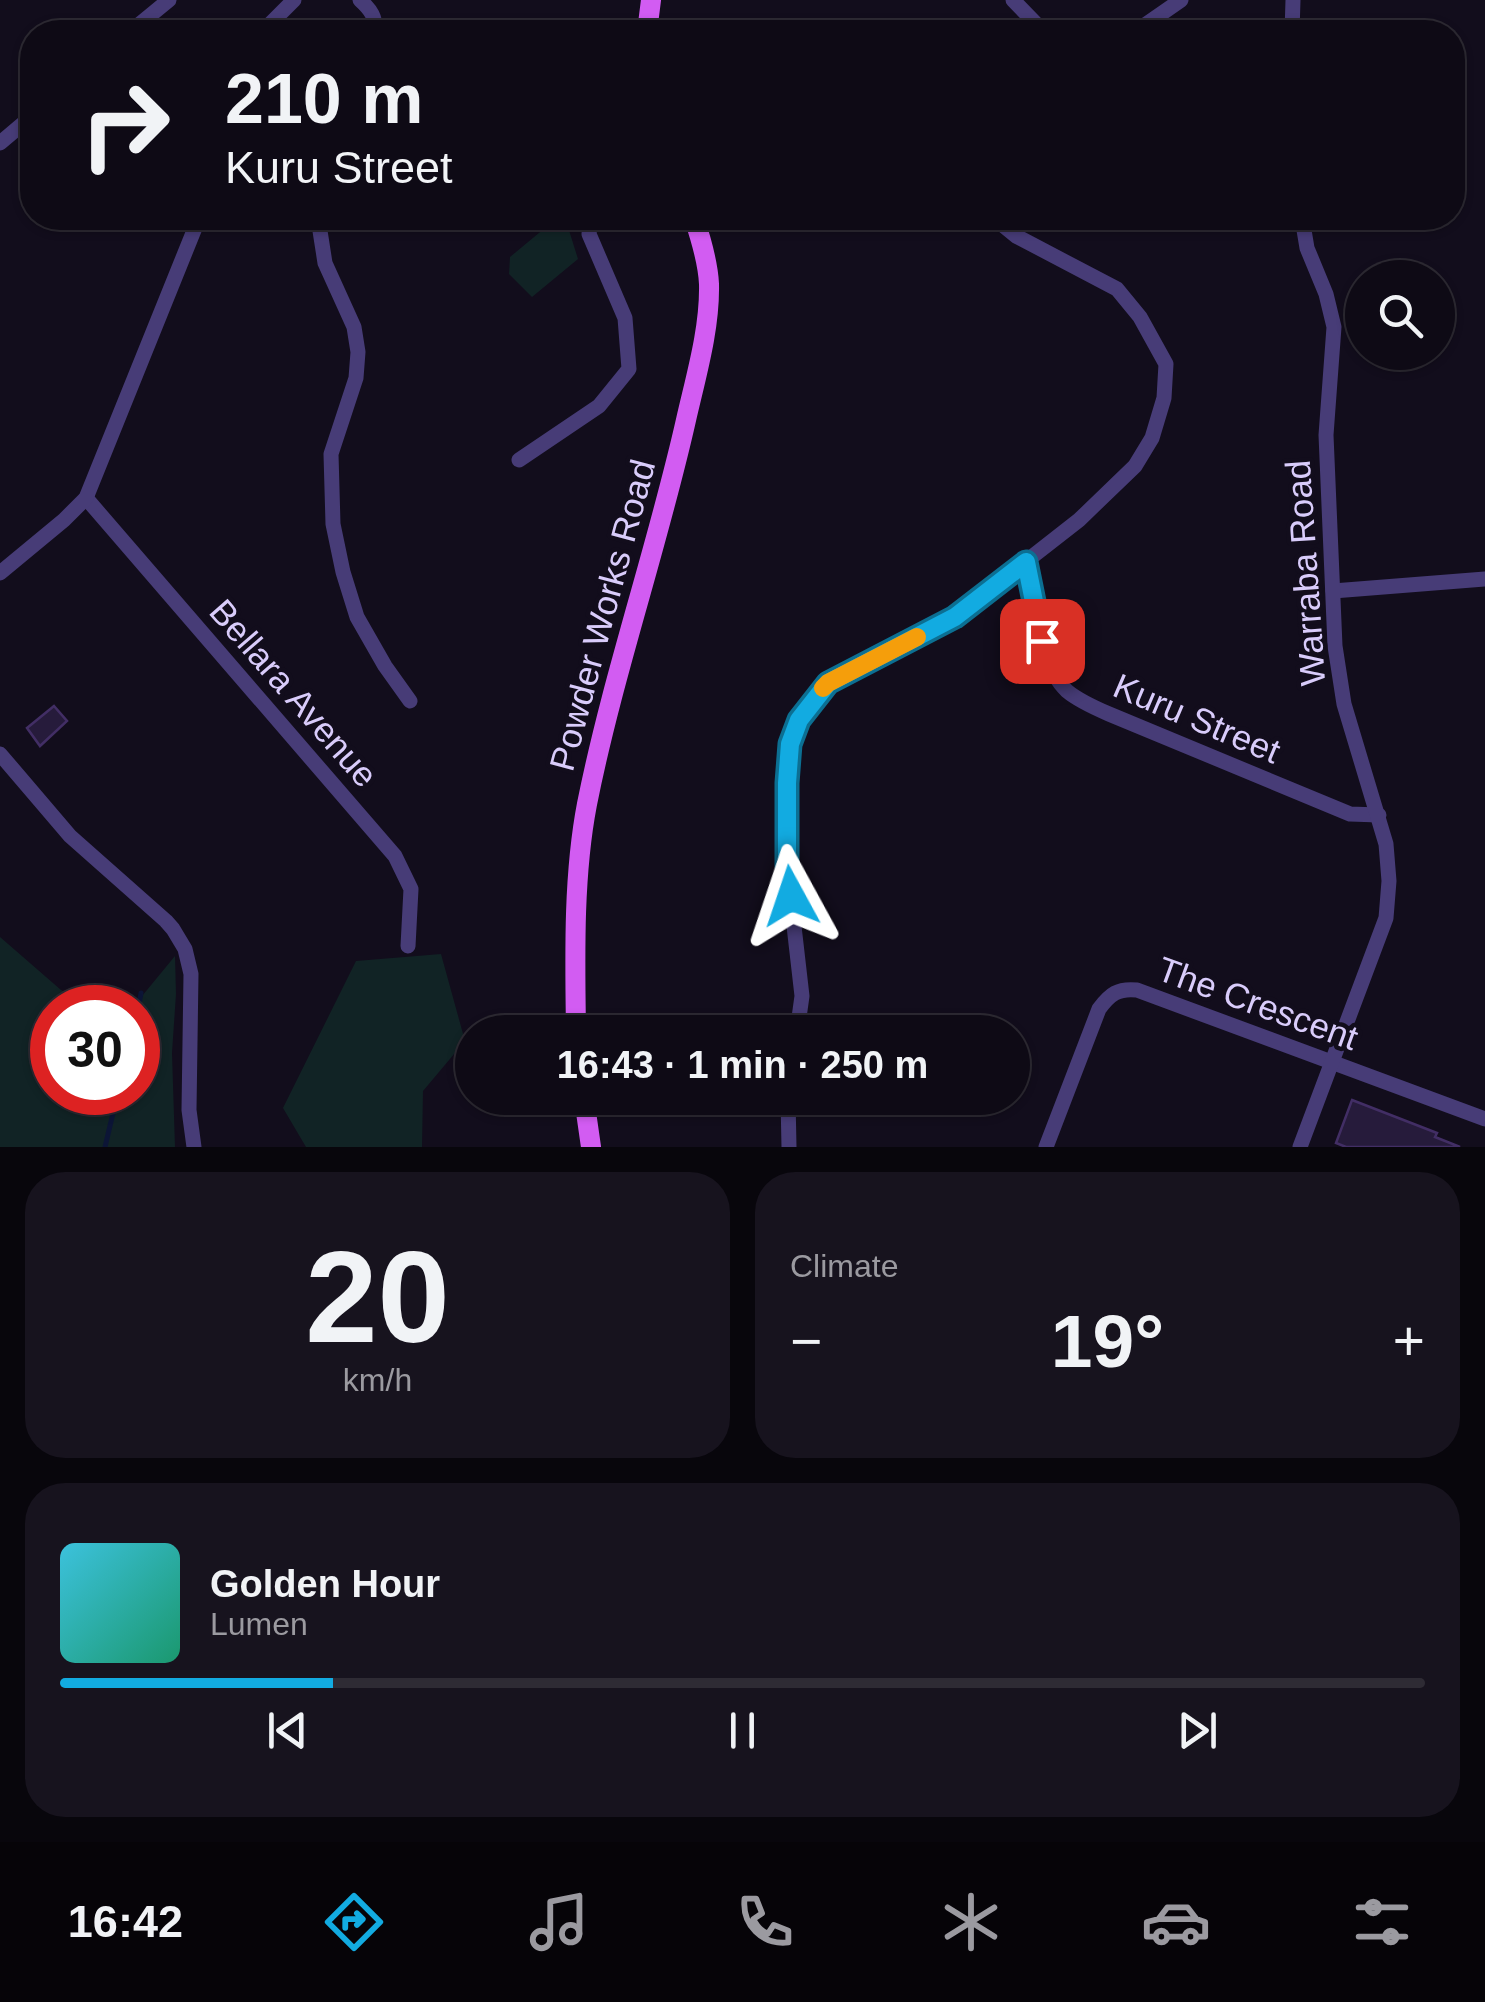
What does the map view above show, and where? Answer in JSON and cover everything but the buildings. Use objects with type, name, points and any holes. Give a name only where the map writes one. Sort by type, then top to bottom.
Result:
[{"type":"main road","name":"Powder Works Road","points":[[576,1015],[575,952],[586,808],[673,476],[707,315],[709,282],[698,230]]},
{"type":"main road","points":[[586,1115],[591,1147]]},
{"type":"street","points":[[145,20],[169,0]]},
{"type":"street","points":[[274,20],[294,0]]},
{"type":"street","points":[[360,0],[375,20]]},
{"type":"street","points":[[1013,0],[1032,20]]},
{"type":"street","points":[[1152,20],[1181,0]]},
{"type":"street","points":[[0,144],[20,126]]},
{"type":"street","points":[[0,573],[86,498],[193,230]]},
{"type":"street","points":[[320,230],[325,262],[354,327],[358,352],[356,378],[330,454],[333,524],[357,618],[410,701]]},
{"type":"street","points":[[520,460],[599,406],[630,370],[625,318],[589,230]]},
{"type":"street","points":[[799,1015],[802,996],[787,865],[787,816],[790,744],[799,720],[828,683],[955,617],[1078,520],[1135,466],[1152,438],[1164,398],[1166,364],[1140,316],[1117,289],[1008,230]]},
{"type":"street","name":"Warraba Road","points":[[1300,1147],[1386,918],[1389,882],[1386,844],[1344,704],[1335,646],[1326,435],[1334,327],[1304,230]]},
{"type":"street","name":"Bellara Avenue","points":[[86,498],[395,856],[411,889],[408,946]]},
{"type":"street","name":"Kuru Street","points":[[1026,562],[1042,641],[1066,690],[1090,706],[1350,814],[1379,814]]},
{"type":"street","points":[[1333,591],[1485,580]]},
{"type":"street","points":[[0,754],[70,836],[174,929],[185,949],[191,974],[189,1110],[194,1147]]},
{"type":"street","name":"The Crescent","points":[[1046,1147],[1099,1008],[1108,996],[1124,989],[1137,990],[1485,1120]]},
{"type":"street","points":[[788,1115],[789,1147]]},
{"type":"shaded area","points":[[543,230],[569,230],[578,259],[532,297],[509,274],[510,257]]},
{"type":"shaded area","points":[[0,937],[55,985],[30,985],[30,1115],[160,1115],[160,985],[151,985],[175,956],[175,1147],[0,1147]]},
{"type":"shaded area","points":[[441,954],[458,1015],[455,1053],[423,1091],[422,1147],[306,1147],[283,1108],[356,961]]},
{"type":"waterway","points":[[105,1147],[113,1115]]},
{"type":"slow traffic","points":[[823,688],[917,637]]},
{"type":"route","points":[[791,896],[787,865],[790,744],[799,720],[828,683],[955,617],[1026,562],[1042,641]]}]
